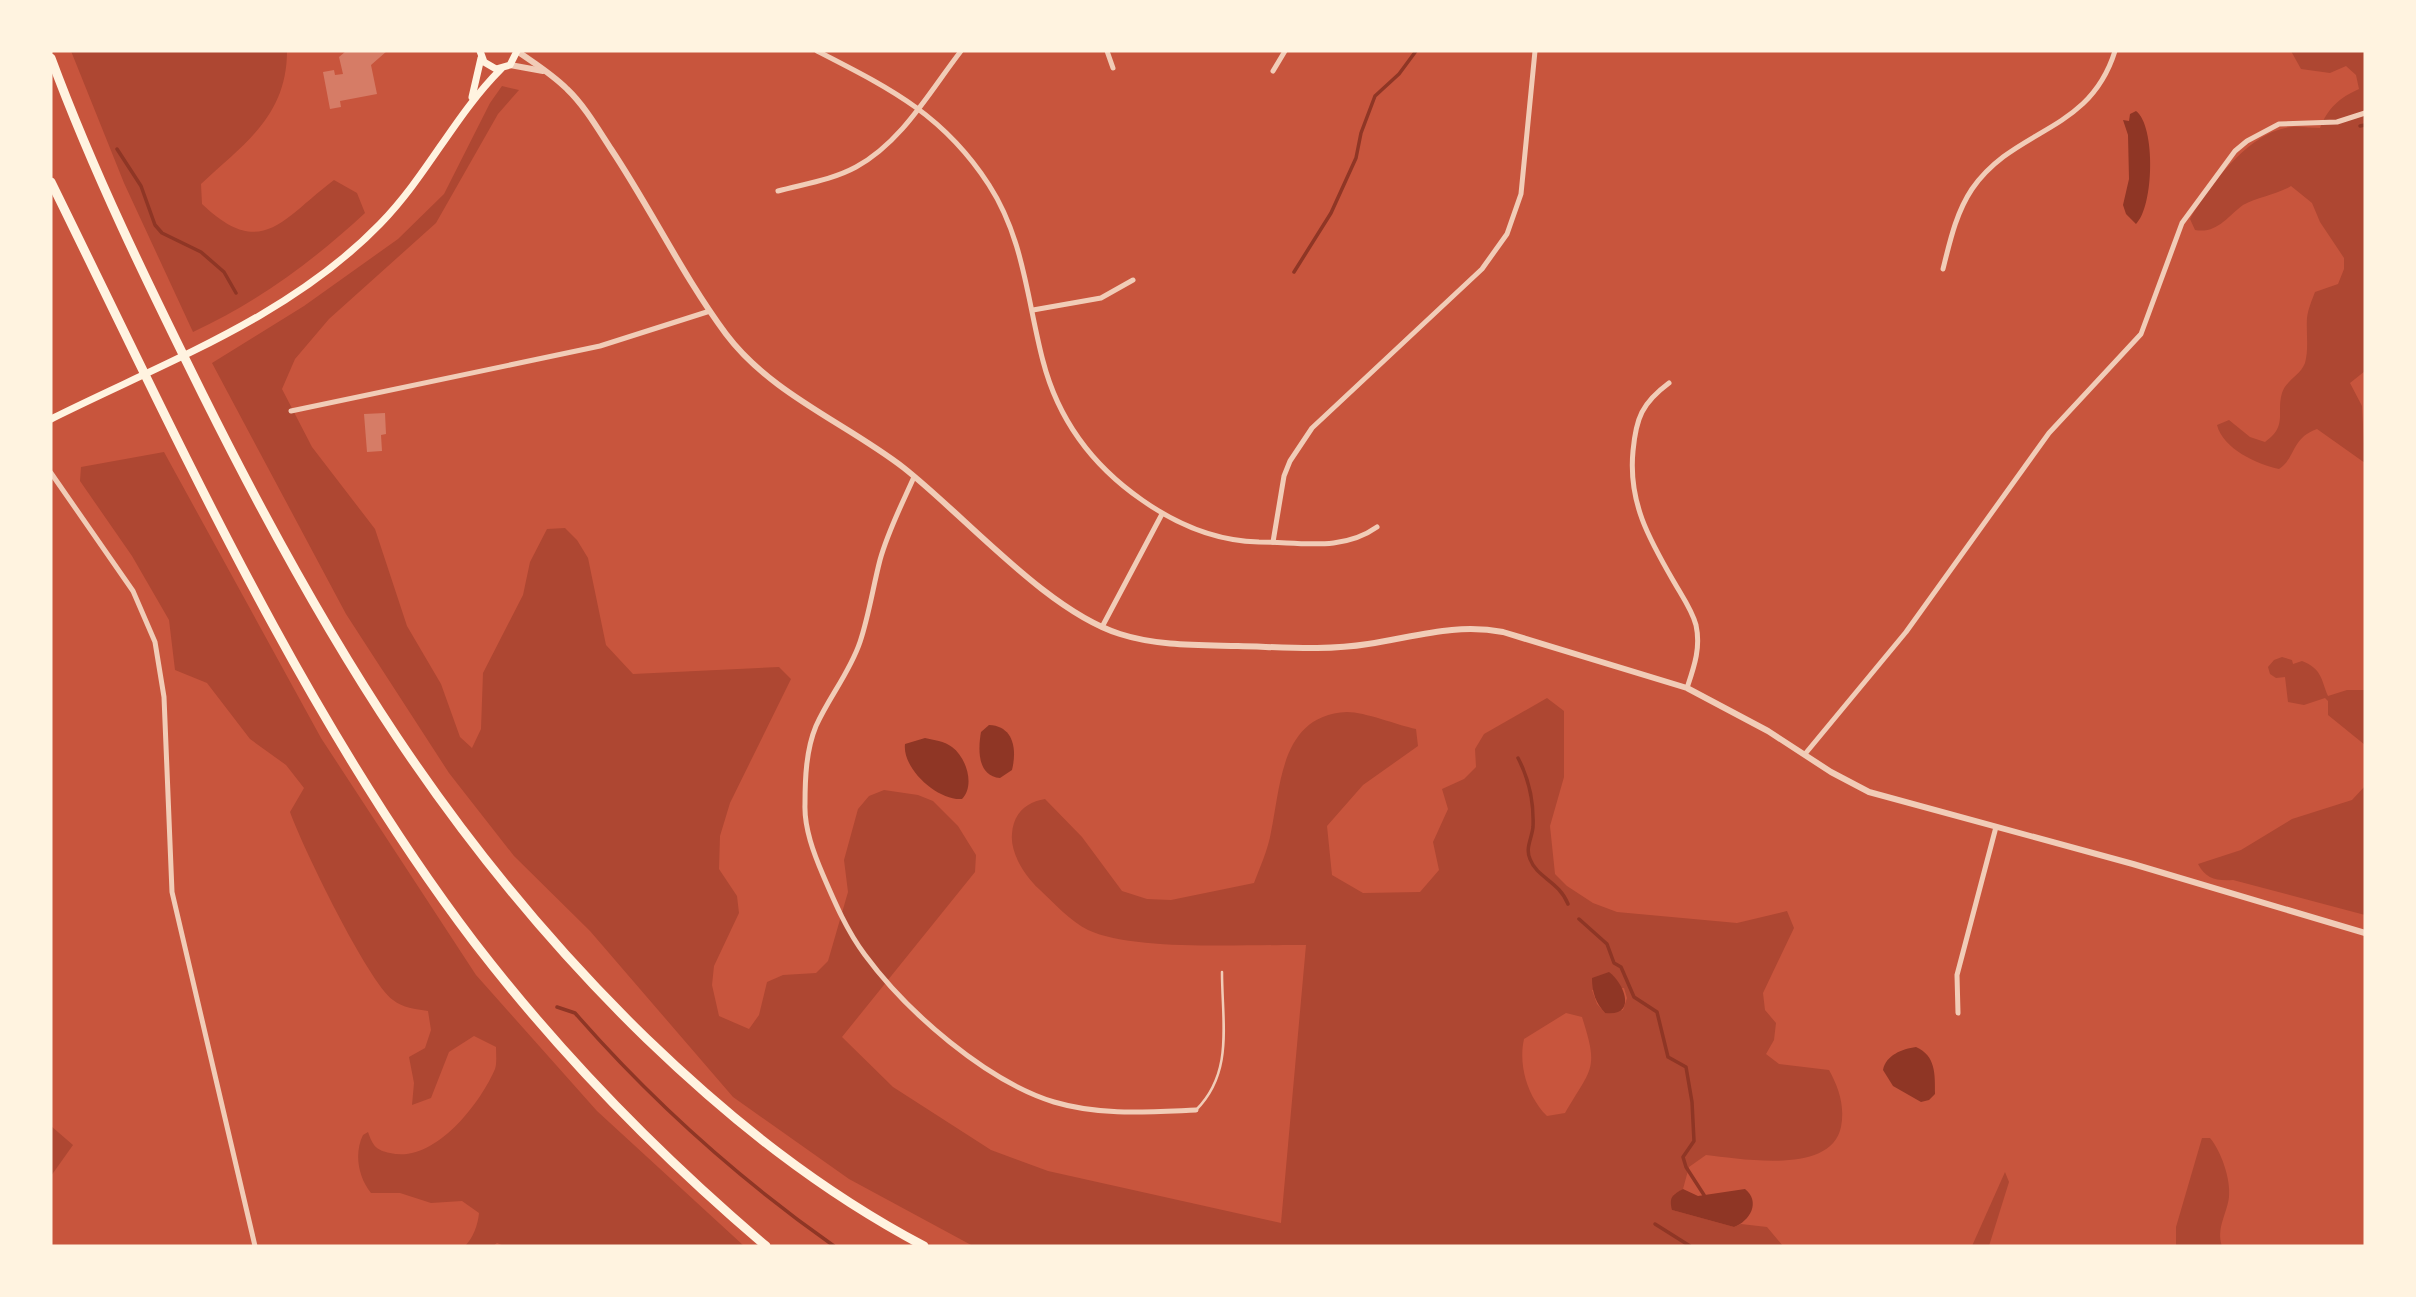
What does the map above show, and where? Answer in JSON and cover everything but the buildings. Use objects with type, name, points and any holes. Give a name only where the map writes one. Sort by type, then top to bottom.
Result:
[{"type":"highway","points":[[51,58],[76,125],[142,272],[261,509],[340,649],[436,798],[524,911],[682,1073],[736,1121],[801,1171],[859,1210],[924,1246]]},
{"type":"highway","points":[[51,182],[179,446],[260,597],[341,740],[429,879],[474,941],[570,1057],[680,1172],[766,1246]]},
{"type":"main road","points":[[51,419],[213,340],[290,297],[362,241],[404,198],[472,98],[501,69],[510,65],[517,51]]},
{"type":"main road","points":[[481,54],[492,68],[501,69]]},
{"type":"main road","points":[[472,98],[481,54]]},
{"type":"street","points":[[517,51],[568,89],[595,125],[710,311],[729,338],[764,373],[914,477],[1045,590],[1071,610],[1102,627],[1140,639],[1173,643],[1312,648],[1371,644],[1442,628],[1480,627],[1531,639],[1686,688],[1726,707],[1868,792],[2365,933]]},
{"type":"street","points":[[817,51],[888,86],[918,107],[968,155],[1001,205],[1019,250],[1048,380],[1076,435],[1107,472],[1162,514],[1193,528],[1222,536],[1273,542],[1350,542],[1377,527]]},
{"type":"street","points":[[778,191],[855,167],[886,145],[961,51]]},
{"type":"street","points":[[1107,51],[1113,68]]},
{"type":"street","points":[[1273,71],[1285,51]]},
{"type":"street","points":[[1273,542],[1284,476],[1290,461],[1312,428],[1482,269],[1507,234],[1521,194],[1535,51]]},
{"type":"street","points":[[1943,269],[1953,228],[1973,188],[2000,159],[2077,111],[2093,96],[2103,82],[2115,51]]},
{"type":"street","points":[[510,65],[545,71]]},
{"type":"street","points":[[1805,754],[1906,632],[2049,433],[2141,334],[2182,223],[2235,151],[2253,137],[2280,124],[2337,122],[2365,113]]},
{"type":"street","points":[[1032,310],[1101,298],[1133,280]]},
{"type":"street","points":[[291,411],[600,346],[710,311]]},
{"type":"street","points":[[1669,383],[1650,397],[1643,407],[1633,443],[1632,474],[1634,498],[1644,528],[1695,623],[1698,647],[1686,688]]},
{"type":"street","points":[[51,473],[133,591],[155,642],[164,697],[172,892],[255,1246]]},
{"type":"street","points":[[914,477],[884,546],[860,642],[816,727],[808,753],[804,807],[809,835],[832,895],[853,937],[881,975],[966,1056],[992,1074],[1046,1099],[1094,1110],[1127,1114],[1196,1110]]},
{"type":"street","points":[[1102,627],[1162,514]]},
{"type":"street","points":[[1958,1013],[1957,975],[1996,827]]},
{"type":"lane","points":[[1196,1110],[1209,1097],[1222,1070],[1223,972]]},
{"type":"shaded area","points":[[71,51],[287,51],[280,94],[271,111],[247,141],[201,184],[202,204],[223,221],[241,230],[256,232],[285,220],[334,180],[357,193],[365,213],[284,279],[240,308],[193,332],[124,183]]},
{"type":"shaded area","points":[[2291,51],[2365,51],[2365,371],[2350,383],[2362,406],[2365,463],[2317,429],[2302,438],[2279,469],[2251,459],[2233,448],[2220,434],[2217,425],[2229,420],[2250,437],[2265,442],[2277,430],[2282,393],[2305,363],[2307,318],[2315,292],[2338,284],[2344,269],[2344,258],[2320,222],[2312,203],[2291,186],[2243,205],[2221,224],[2210,229],[2195,230],[2190,219],[2220,176],[2246,149],[2276,130],[2295,127],[2320,128],[2335,104],[2359,89],[2356,75],[2346,66],[2330,73],[2301,69]]},
{"type":"shaded area","points":[[502,86],[519,90],[498,114],[436,223],[329,319],[295,359],[282,389],[312,447],[375,529],[407,626],[441,684],[460,737],[472,748],[481,729],[483,673],[523,595],[530,562],[547,529],[565,528],[577,540],[588,558],[606,645],[633,674],[779,667],[791,679],[730,803],[720,836],[719,869],[737,896],[739,913],[714,966],[712,985],[719,1016],[749,1029],[759,1015],[767,982],[783,975],[816,973],[828,961],[848,892],[844,860],[858,809],[869,796],[884,790],[918,795],[933,801],[958,826],[976,855],[975,872],[842,1037],[893,1087],[991,1150],[1048,1171],[1281,1223],[1306,945],[1163,944],[1108,937],[1088,930],[1062,911],[1024,871],[1012,841],[1018,814],[1032,803],[1045,799],[1082,837],[1122,891],[1147,899],[1171,900],[1254,883],[1270,839],[1282,774],[1297,739],[1309,725],[1325,716],[1347,712],[1372,716],[1416,729],[1418,746],[1363,785],[1327,826],[1332,875],[1363,893],[1420,892],[1439,870],[1433,842],[1448,809],[1442,789],[1464,779],[1476,767],[1475,749],[1484,734],[1547,698],[1564,711],[1564,777],[1550,826],[1555,874],[1567,886],[1593,903],[1617,912],[1737,923],[1787,911],[1794,928],[1763,993],[1765,1010],[1776,1023],[1774,1040],[1766,1054],[1779,1064],[1829,1070],[1840,1097],[1841,1127],[1834,1142],[1821,1152],[1804,1158],[1762,1161],[1706,1155],[1689,1167],[1683,1189],[1673,1195],[1672,1210],[1734,1227],[1741,1224],[1767,1227],[1783,1246],[973,1246],[849,1179],[733,1097],[590,931],[514,856],[449,773],[346,614],[212,363],[304,306],[398,239],[444,194],[490,103]],"holes":[[[1624,988],[1627,998],[1623,1010],[1605,1013],[1597,1004],[1592,990]],[[1566,1013],[1582,1017],[1590,1048],[1590,1068],[1565,1113],[1547,1116],[1535,1100],[1526,1080],[1522,1049],[1524,1039]]]},
{"type":"shaded area","points":[[2136,111],[2147,133],[2150,167],[2146,201],[2136,224],[2126,214],[2123,205],[2129,179],[2128,135],[2123,120],[2129,121],[2130,114]]},
{"type":"shaded area","points":[[164,452],[321,738],[476,975],[597,1111],[744,1246],[504,1246],[497,1243],[493,1246],[465,1246],[475,1231],[479,1213],[462,1201],[431,1203],[400,1193],[371,1193],[363,1180],[359,1165],[359,1149],[363,1135],[368,1132],[376,1147],[390,1153],[407,1154],[439,1140],[467,1114],[488,1083],[496,1067],[496,1047],[474,1036],[449,1052],[431,1098],[412,1105],[414,1083],[409,1057],[425,1048],[431,1030],[428,1011],[397,1003],[368,968],[321,882],[290,812],[304,788],[286,765],[250,739],[207,683],[175,670],[169,620],[132,556],[80,481],[81,467]]},
{"type":"shaded area","points":[[2282,657],[2292,660],[2293,664],[2302,661],[2314,667],[2328,696],[2347,690],[2365,690],[2365,745],[2328,715],[2328,701],[2325,698],[2304,705],[2288,702],[2285,677],[2276,678],[2270,674],[2268,667],[2274,660]]},
{"type":"shaded area","points":[[989,725],[997,726],[1009,734],[1014,747],[1012,770],[1000,778],[987,772],[981,761],[981,732]]},
{"type":"shaded area","points":[[925,738],[949,745],[962,758],[969,780],[962,799],[943,795],[923,782],[915,773],[909,763],[905,744]]},
{"type":"shaded area","points":[[2365,786],[2365,915],[2233,880],[2212,878],[2204,873],[2198,864],[2241,850],[2292,819],[2352,800]]},
{"type":"shaded area","points":[[1609,972],[1620,984],[1625,999],[1625,1005],[1615,1013],[1605,1013],[1593,988],[1592,978]]},
{"type":"shaded area","points":[[1916,1047],[1927,1055],[1934,1073],[1935,1094],[1929,1100],[1921,1102],[1893,1086],[1883,1070],[1887,1060],[1895,1054]]},
{"type":"shaded area","points":[[51,1126],[73,1145],[51,1176]]},
{"type":"shaded area","points":[[2202,1138],[2210,1138],[2218,1150],[2228,1182],[2229,1197],[2220,1233],[2222,1246],[2176,1246],[2176,1227]]},
{"type":"shaded area","points":[[2005,1172],[2009,1182],[1989,1246],[1972,1246]]},
{"type":"shaded area","points":[[1683,1189],[1698,1196],[1745,1189],[1752,1200],[1752,1211],[1734,1227],[1672,1210],[1672,1197]]},
{"type":"waterway","points":[[1294,272],[1331,213],[1356,158],[1361,133],[1375,96],[1399,74],[1416,51]]},
{"type":"waterway","points":[[2360,126],[2365,125]]},
{"type":"waterway","points":[[117,149],[141,186],[155,225],[162,233],[201,252],[224,272],[236,293]]},
{"type":"waterway","points":[[1518,758],[1528,783],[1533,809],[1533,827],[1528,847],[1530,859],[1538,871],[1559,890],[1568,904]]},
{"type":"waterway","points":[[1579,919],[1607,944],[1614,963],[1621,967],[1634,997],[1657,1012],[1668,1057],[1686,1067],[1692,1102],[1694,1141],[1683,1157],[1686,1167],[1704,1195]]},
{"type":"waterway","points":[[557,1007],[575,1013],[604,1046],[698,1137],[764,1194],[834,1246]]},
{"type":"waterway","points":[[1655,1224],[1690,1246]]}]
